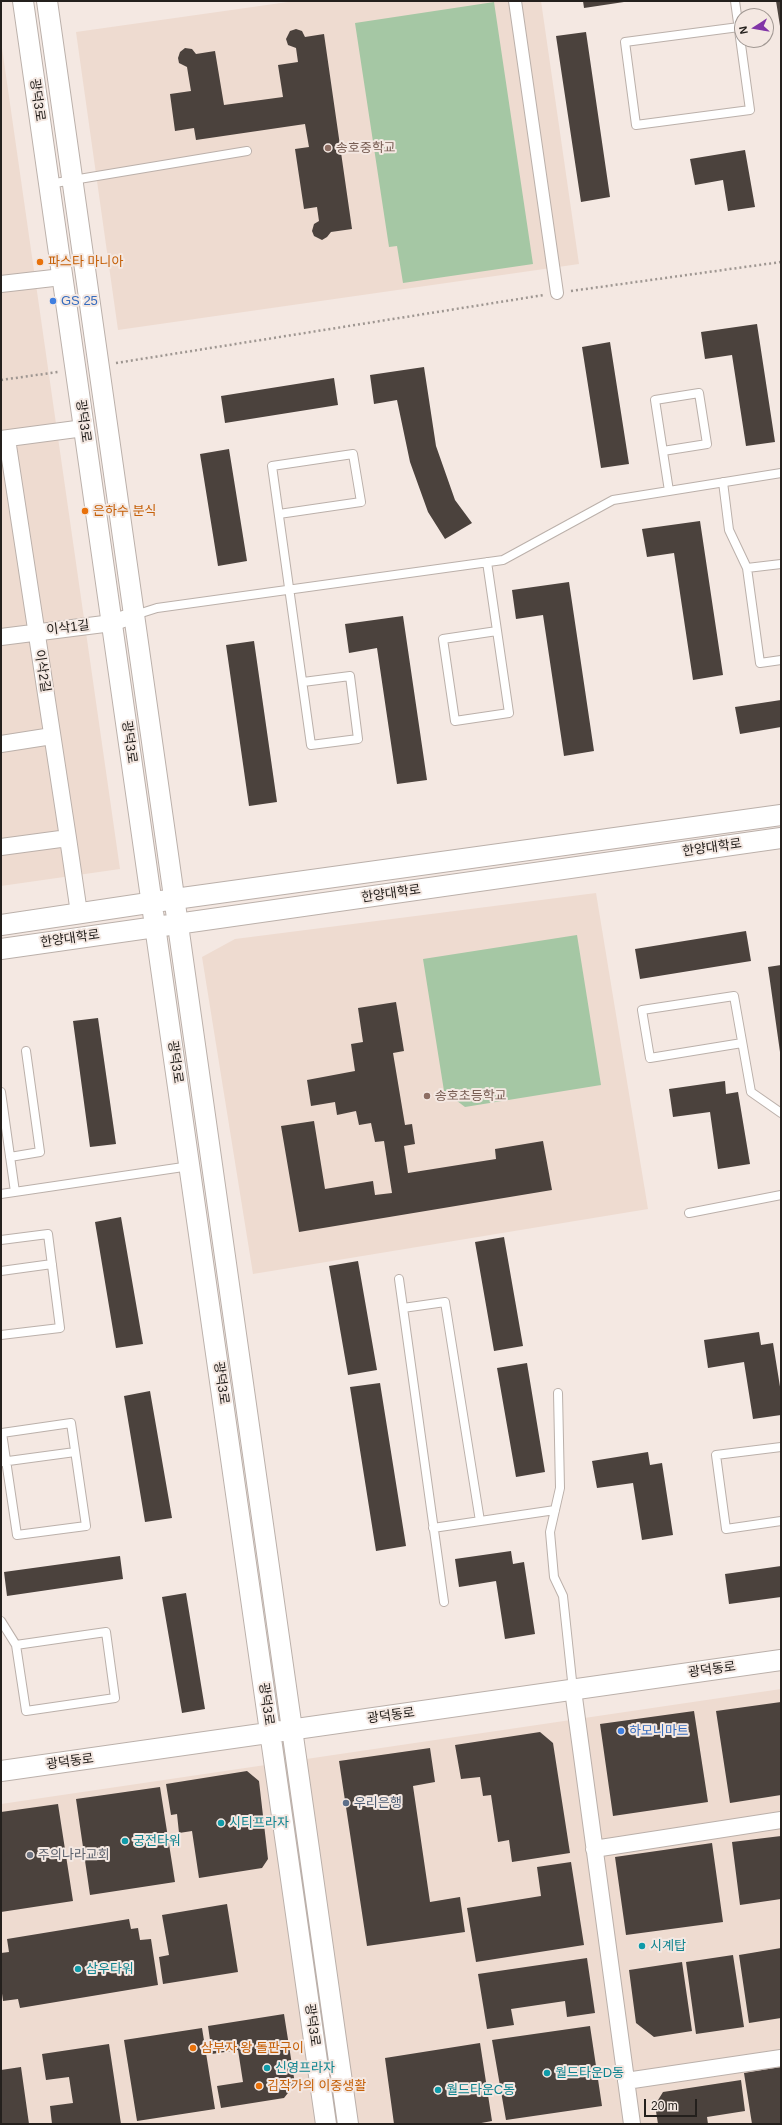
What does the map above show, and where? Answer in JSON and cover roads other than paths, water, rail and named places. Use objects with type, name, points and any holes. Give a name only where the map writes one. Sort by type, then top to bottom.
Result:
[{"type":"street","name":"광덕3로","points":[[23,1],[326,2124]]},
{"type":"street","name":"광덕3로","points":[[47,1],[294,1730],[348,2124]]},
{"type":"street","points":[[514,1],[557,293]]},
{"type":"street","points":[[1,284],[62,277]]},
{"type":"street","name":"이삭2길","points":[[80,913],[4,439],[84,428]]},
{"type":"street","name":"이삭1길","points":[[1,637],[112,622],[135,615]]},
{"type":"street","points":[[1,744],[52,736]]},
{"type":"street","name":"한양대학로","points":[[1,925],[176,898],[781,815]]},
{"type":"street","points":[[1,847],[68,838]]},
{"type":"street","name":"한양대학로","points":[[1,949],[781,838]]},
{"type":"street","name":"광덕동로","points":[[1,1772],[781,1660]]},
{"type":"street","points":[[573,1690],[632,2124]]},
{"type":"street","points":[[594,1849],[781,1820]]},
{"type":"street","points":[[626,2081],[781,2058]]},
{"type":"lane","points":[[739,27],[750,110],[636,125],[625,42],[739,27]]},
{"type":"lane","points":[[49,184],[247,151]]},
{"type":"lane","points":[[663,451],[707,444],[699,393],[655,400],[669,491]]},
{"type":"lane","points":[[279,514],[361,502],[354,454],[272,466],[311,745],[358,739],[350,676],[303,682]]},
{"type":"lane","points":[[135,615],[157,608],[504,560],[614,500],[781,473]]},
{"type":"lane","points":[[723,482],[729,530],[747,568],[760,663],[781,660]]},
{"type":"lane","points":[[487,562],[509,713],[455,721],[443,639],[497,631]]},
{"type":"lane","points":[[747,568],[781,564]]},
{"type":"lane","points":[[742,1042],[650,1058],[642,1010],[734,996],[751,1092],[781,1113]]},
{"type":"lane","points":[[10,1157],[40,1152],[26,1051]]},
{"type":"lane","points":[[1,1092],[15,1192]]},
{"type":"lane","points":[[1,1194],[190,1166]]},
{"type":"lane","points":[[689,1213],[781,1195]]},
{"type":"lane","points":[[1,1240],[48,1234],[60,1328],[1,1335]]},
{"type":"lane","points":[[1,1271],[52,1264]]},
{"type":"lane","points":[[399,1279],[444,1602]]},
{"type":"lane","points":[[403,1308],[445,1302],[480,1521]]},
{"type":"lane","points":[[558,1392],[560,1488],[550,1532],[554,1577],[563,1596],[573,1690]]},
{"type":"lane","points":[[71,1423],[86,1526],[17,1535],[4,1462],[2,1433],[71,1423]]},
{"type":"lane","points":[[781,1447],[716,1455],[726,1529],[781,1521]]},
{"type":"lane","points":[[4,1462],[76,1452]]},
{"type":"lane","points":[[434,1528],[555,1510]]},
{"type":"lane","points":[[1,1621],[16,1645],[26,1711],[115,1698],[106,1632],[16,1645]]},
{"type":"place","name":"송호중학교","points":[[328,148]]},
{"type":"place","name":"파스타 마니아","points":[[40,262]]},
{"type":"place","name":"GS 25","points":[[53,301]]},
{"type":"place","name":"은하수 분식","points":[[85,511]]},
{"type":"place","name":"송호초등학교","points":[[427,1096]]},
{"type":"place","name":"하모니마트","points":[[621,1731]]},
{"type":"place","name":"우리은행","points":[[346,1803]]},
{"type":"place","name":"시티프라자","points":[[221,1823]]},
{"type":"place","name":"궁전타워","points":[[125,1841]]},
{"type":"place","name":"주의나라교회","points":[[30,1855]]},
{"type":"place","name":"시계탑","points":[[642,1946]]},
{"type":"place","name":"삼우타워","points":[[78,1969]]},
{"type":"place","name":"삼부자 왕 돌판구이","points":[[193,2048]]},
{"type":"place","name":"신영프라자","points":[[267,2068]]},
{"type":"place","name":"월드타운D동","points":[[547,2073]]},
{"type":"place","name":"김작가의 이중생활","points":[[259,2086]]},
{"type":"place","name":"월드타운C동","points":[[438,2090]]}]
